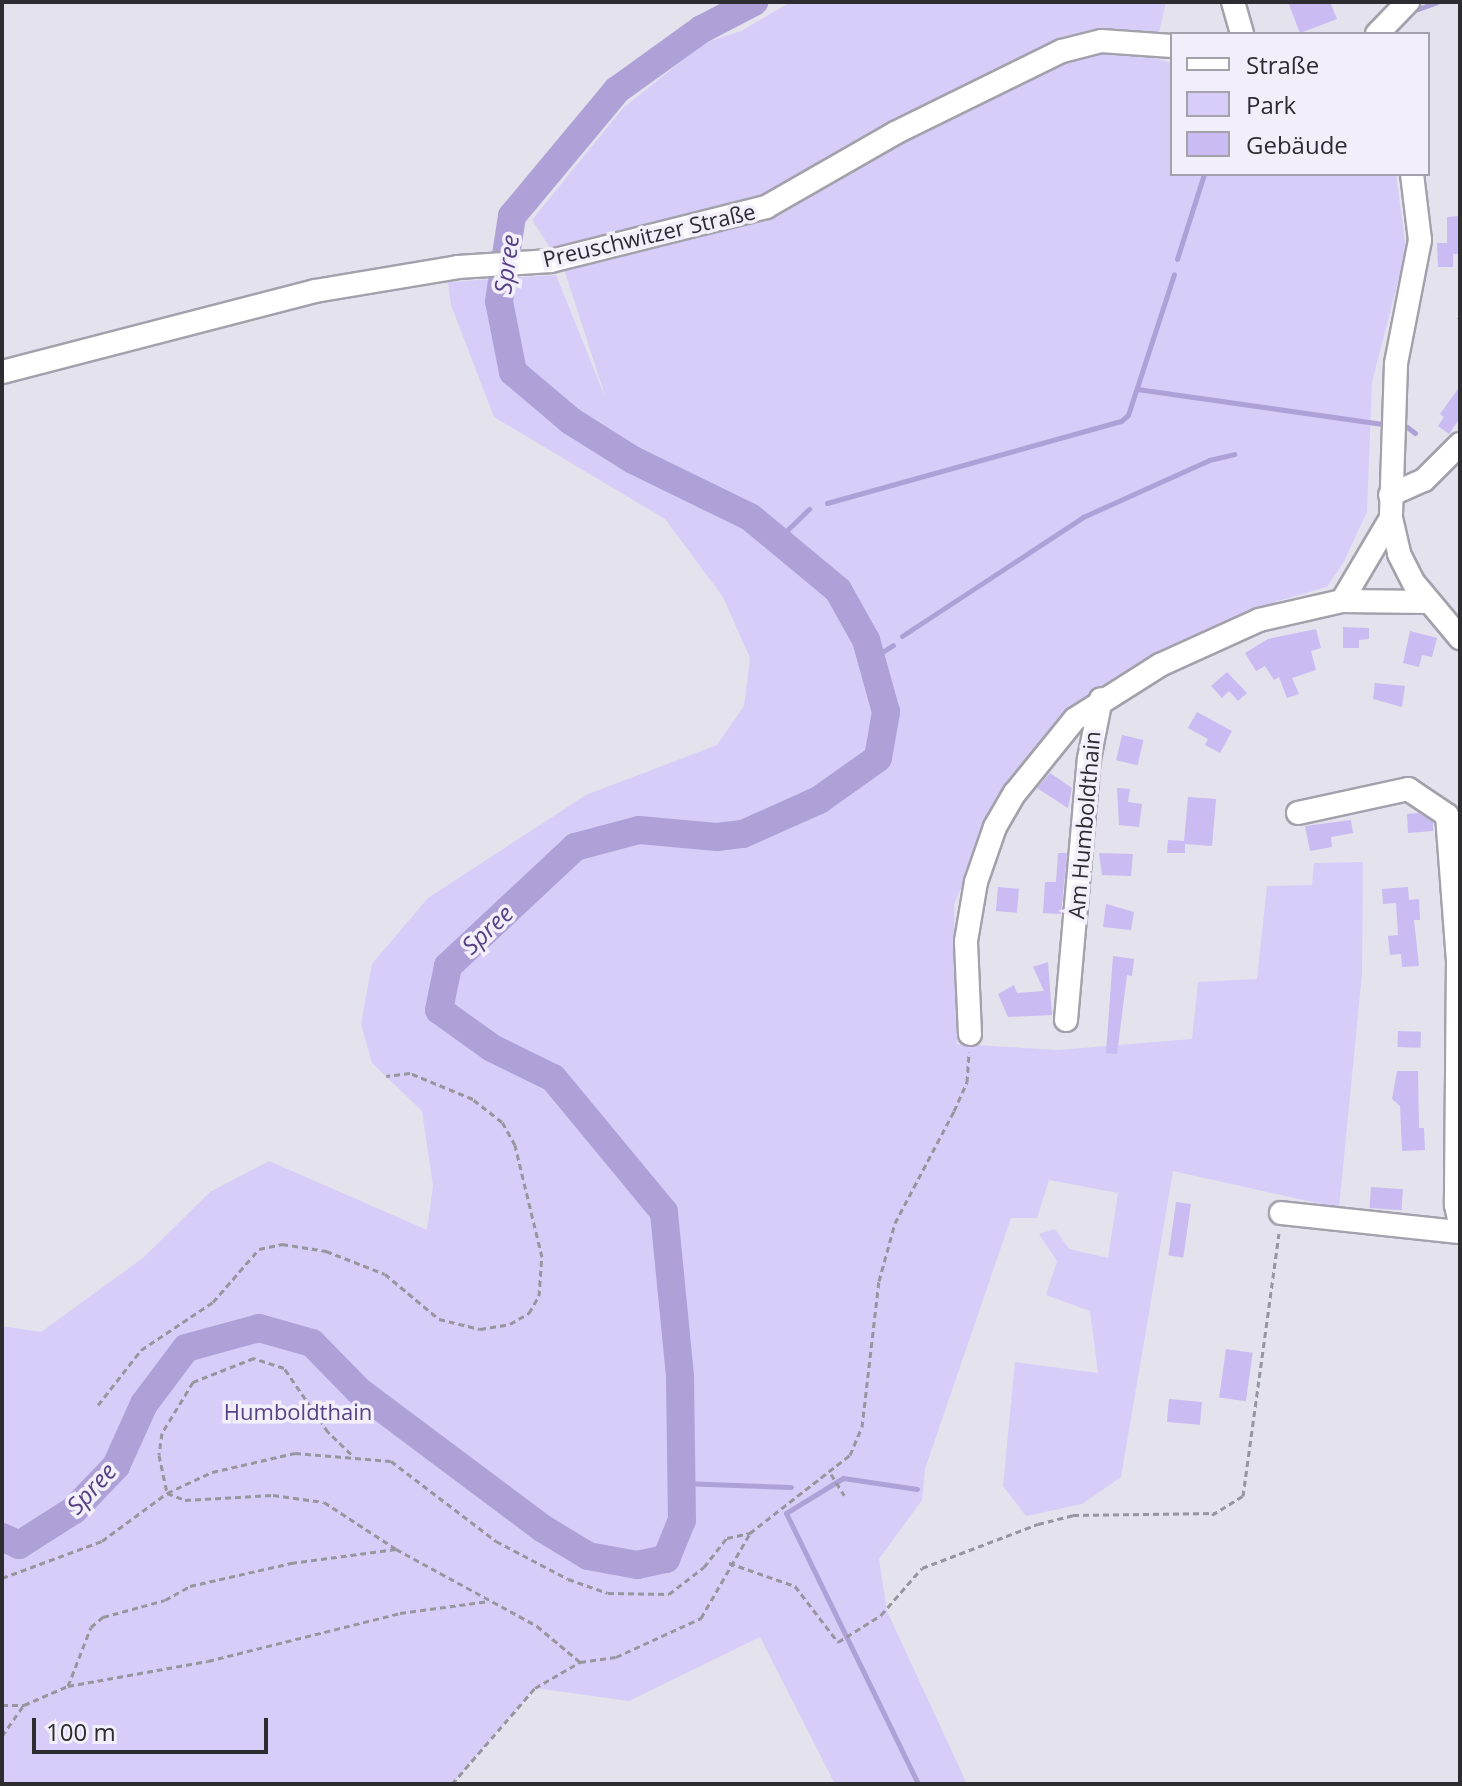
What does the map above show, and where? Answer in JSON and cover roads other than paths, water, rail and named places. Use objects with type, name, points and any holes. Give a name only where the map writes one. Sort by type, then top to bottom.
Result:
[{"type":"street","points":[[1224,32],[1232,2]]},
{"type":"street","points":[[1232,2],[1241,32]]},
{"type":"street","points":[[1379,32],[1408,2]]},
{"type":"street","name":"Preuschwitzer Straße","points":[[2,372],[315,291],[458,267],[551,261],[766,207],[895,133],[1062,51],[1101,41],[1170,46]]},
{"type":"street","points":[[1412,176],[1420,240],[1396,364],[1391,518],[1406,569],[1460,638]]},
{"type":"street","points":[[1390,495],[1424,480],[1460,444]]},
{"type":"street","points":[[1342,601],[1391,518]]},
{"type":"street","name":"Am Humboldthain","points":[[1066,1020],[1089,759],[1101,699],[1236,629],[1342,601],[1429,602]]},
{"type":"street","points":[[970,1034],[966,941],[976,882],[995,827],[1045,753],[1101,699]]},
{"type":"street","points":[[1298,813],[1408,789],[1422,794],[1447,815],[1454,871],[1458,960],[1456,1205],[1460,1224]]},
{"type":"street","points":[[1281,1213],[1460,1232]]},
{"type":"waterway","name":"Spree","points":[[2,1537],[19,1545],[74,1510],[116,1466],[144,1404],[186,1348],[259,1328],[312,1343],[359,1391],[542,1528],[588,1556],[637,1565],[666,1559],[682,1520],[680,1376],[664,1212],[553,1078],[492,1048],[439,1010],[448,966],[575,847],[639,830],[717,837],[743,834],[819,800],[878,758],[886,712],[866,640],[838,590],[750,517],[633,460],[571,421],[513,372],[499,301],[512,216],[617,90],[702,29],[754,2]]},
{"type":"waterway","points":[[1418,9],[1437,2]]},
{"type":"waterway","points":[[1177,259],[1203,176]]},
{"type":"waterway","points":[[827,503],[1121,421],[1128,415],[1174,274]]},
{"type":"waterway","points":[[1137,389],[1383,424]]},
{"type":"waterway","points":[[1407,427],[1415,433]]},
{"type":"waterway","points":[[902,636],[1083,517],[1209,460],[1234,454]]},
{"type":"waterway","points":[[779,538],[809,509]]},
{"type":"waterway","points":[[871,659],[893,645]]},
{"type":"waterway","points":[[917,1489],[843,1478],[786,1513],[918,1784]]},
{"type":"waterway","points":[[681,1483],[791,1487]]},
{"type":"park label","name":"Humboldthain","points":[[298,1412]]}]
